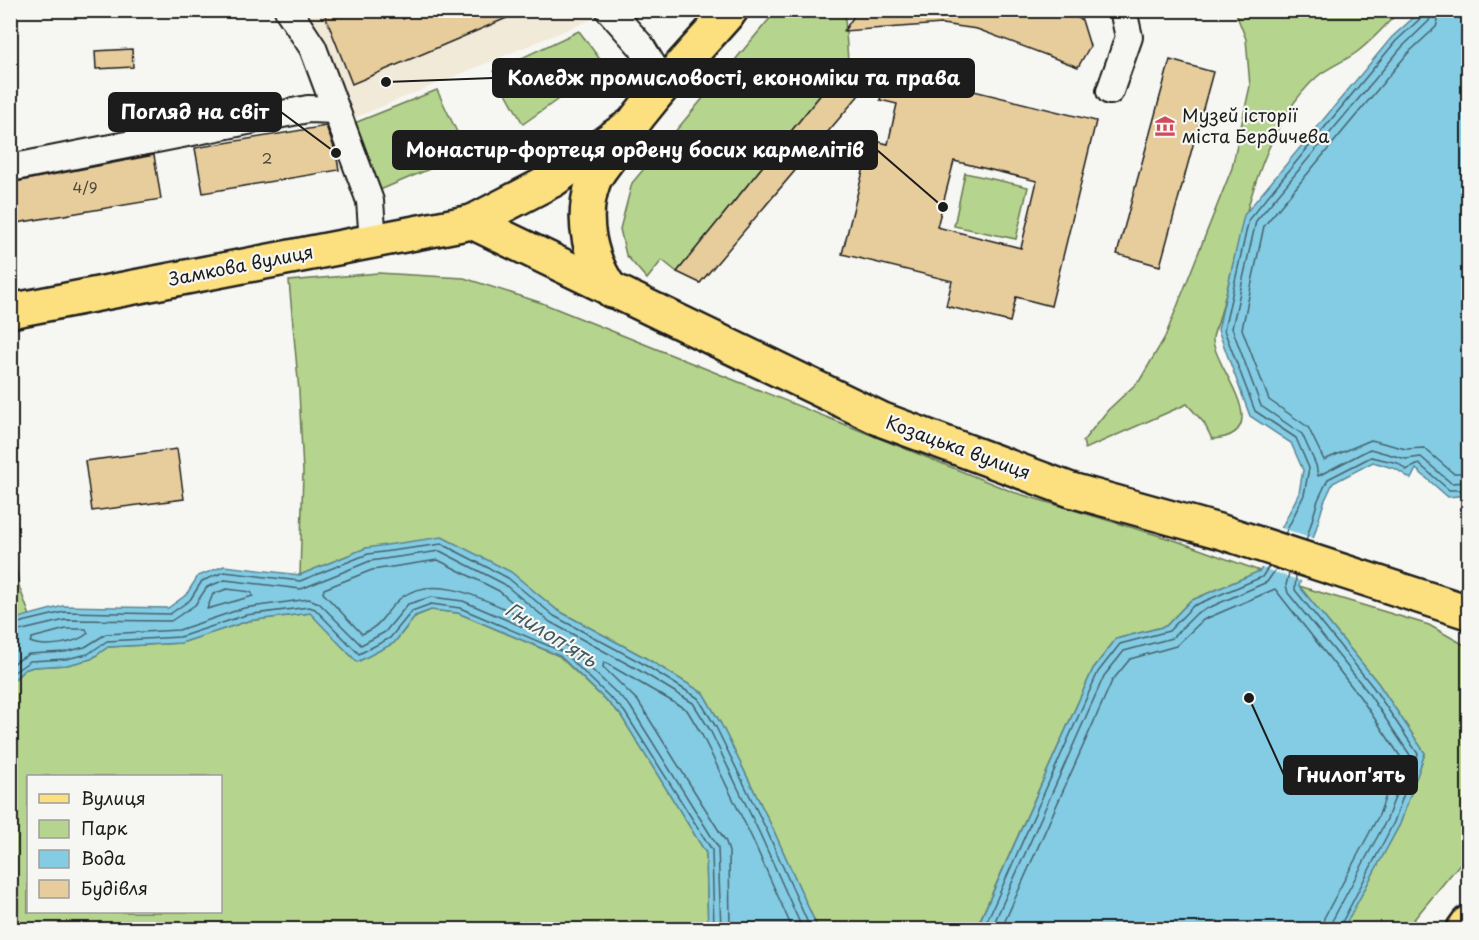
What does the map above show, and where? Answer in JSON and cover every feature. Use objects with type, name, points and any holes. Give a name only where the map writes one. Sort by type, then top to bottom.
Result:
[{"type":"main road","points":[[612,291],[598,273],[591,253],[589,201],[593,181],[628,128],[731,10]]},
{"type":"main road","name":"Замкова вулиця","points":[[12,309],[472,222],[553,180],[628,128]]},
{"type":"main road","name":"Козацька вулиця","points":[[472,222],[883,420],[1071,490],[1222,532],[1372,583],[1468,612]]},
{"type":"main road","points":[[1464,930],[1468,923]]},
{"type":"lane","points":[[288,10],[313,48],[370,201],[373,242]]},
{"type":"lane","points":[[609,10],[640,46],[664,86]]},
{"type":"lane","points":[[1110,92],[1130,37],[1123,10]]},
{"type":"lane","points":[[10,168],[308,109],[336,110]]},
{"type":"shaded area","points":[[592,10],[595,18],[347,121],[311,33],[289,43],[277,11]]},
{"type":"green space","points":[[776,11],[850,11],[845,18],[848,61],[677,272],[662,260],[647,279],[626,255],[620,229],[632,183]]},
{"type":"green space","points":[[1235,11],[1399,11],[1363,47],[1318,76],[1297,99],[1279,127],[1264,158],[1213,339],[1216,353],[1238,399],[1242,413],[1240,426],[1231,435],[1212,439],[1204,423],[1187,404],[1085,449],[1083,441],[1108,410],[1140,380],[1165,337],[1232,168],[1250,86],[1246,39]]},
{"type":"green space","points":[[579,31],[605,66],[523,124],[494,71]]},
{"type":"green space","points":[[437,90],[467,153],[373,193],[347,126]]},
{"type":"green space","points":[[965,173],[1028,187],[1016,239],[954,226]]},
{"type":"green space","points":[[378,273],[464,278],[542,303],[1013,492],[1177,541],[1260,571],[1190,601],[1166,626],[1116,639],[1093,669],[976,929],[818,929],[773,829],[721,724],[703,693],[644,657],[557,610],[511,573],[366,548],[300,575],[303,472],[299,391],[289,281]]},
{"type":"green space","points":[[10,522],[19,586],[30,616],[11,620]]},
{"type":"green space","points":[[1299,586],[1429,625],[1468,647],[1468,854],[1406,929],[1343,929],[1400,824],[1425,753],[1378,683]]},
{"type":"green space","points":[[431,610],[458,613],[559,656],[620,714],[706,853],[708,929],[11,930],[11,683],[24,670],[33,667],[67,665],[91,659],[108,647],[181,643],[248,621],[311,613],[357,662],[394,643],[416,616]]},
{"type":"water","points":[[1421,11],[1468,11],[1468,495],[1448,497],[1416,469],[1411,479],[1396,469],[1373,462],[1333,483],[1324,502],[1299,586],[1378,683],[1425,753],[1400,824],[1343,929],[976,930],[1093,669],[1116,639],[1166,626],[1190,601],[1260,571],[1299,493],[1303,470],[1291,443],[1250,416],[1218,330],[1244,215],[1392,37]]},
{"type":"water","points":[[442,537],[511,572],[557,610],[644,657],[703,693],[721,724],[773,829],[818,929],[708,929],[706,853],[620,714],[560,656],[458,613],[431,610],[415,616],[394,643],[357,662],[310,613],[248,621],[181,643],[108,647],[91,659],[67,665],[33,667],[24,670],[11,683],[11,620],[63,606],[168,608],[186,595],[198,576],[224,566],[300,575],[366,548]]},
{"type":"pier","points":[[1278,527],[1316,539],[1304,582],[1259,567]]},
{"type":"building","points":[[323,10],[399,10],[403,19],[422,10],[523,11],[352,84]]},
{"type":"building","points":[[858,10],[1062,10],[1082,20],[1090,46],[1078,67],[977,29],[942,24],[844,31]]},
{"type":"building","points":[[132,49],[133,67],[96,69],[95,51]]},
{"type":"building","points":[[1170,60],[1213,72],[1160,266],[1117,254]]},
{"type":"building","points":[[848,61],[881,69],[700,283],[677,272]]},
{"type":"building","points":[[888,70],[1096,121],[1051,306],[1016,297],[1010,322],[946,306],[952,281],[842,254],[871,140],[888,144],[897,104],[880,100]],"holes":[[[954,161],[1037,181],[1021,248],[937,227]]]},
{"type":"building","points":[[326,126],[336,153],[339,170],[203,193],[195,148]]},
{"type":"building","points":[[154,155],[161,199],[10,224],[10,183]]},
{"type":"building","points":[[177,449],[184,499],[92,511],[85,461]]},
{"type":"place","name":"Коледж промисловості, економіки та права","points":[[386,82]]},
{"type":"place","name":"Музей історії міста Бердичева","points":[[1165,126]]},
{"type":"place","name":"Погляд на світ","points":[[336,153]]},
{"type":"place","name":"Монастир-фортеця ордену босих кармелітів","points":[[943,207]]},
{"type":"place","name":"Гнилоп'ять","points":[[1249,698]]}]
